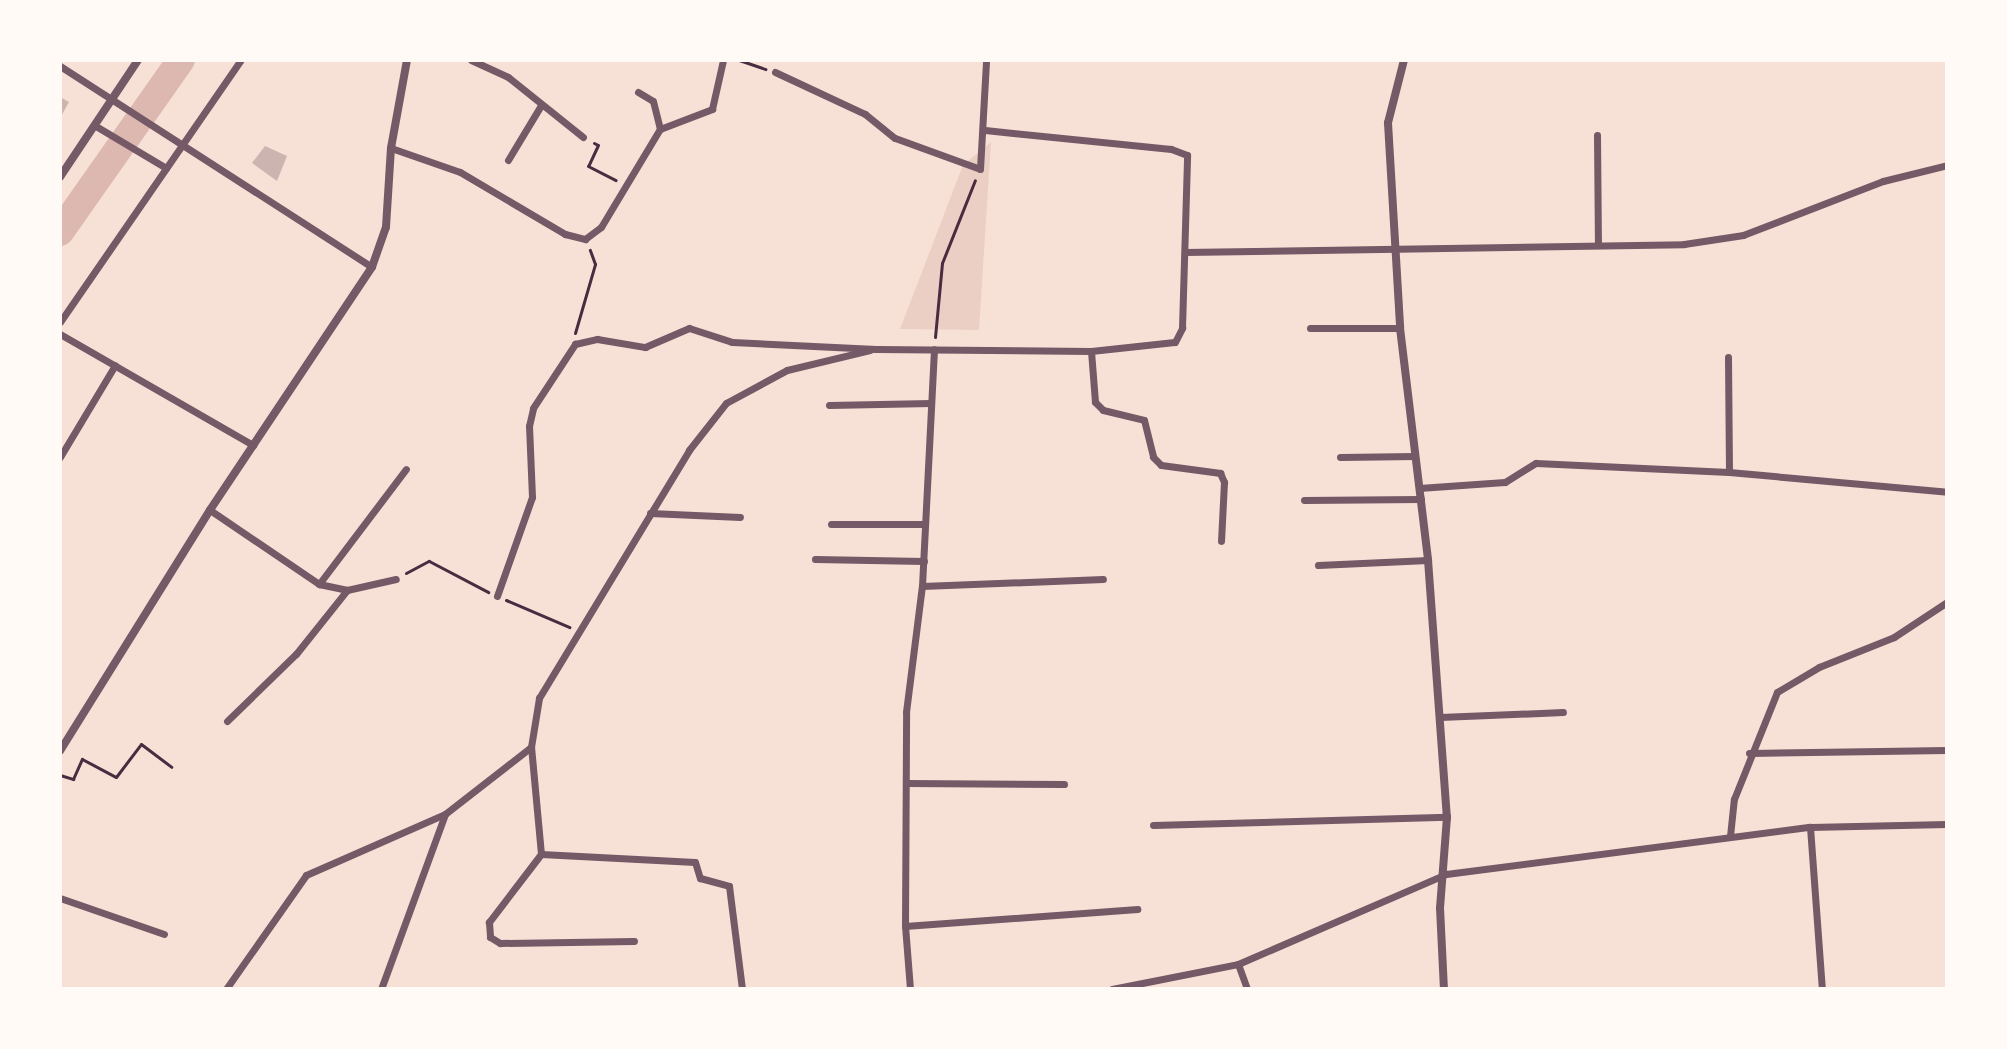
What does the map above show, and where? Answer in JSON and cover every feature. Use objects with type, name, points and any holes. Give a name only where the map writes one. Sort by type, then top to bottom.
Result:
[{"type":"street","points":[[60,177],[138,60]]},
{"type":"street","points":[[60,322],[241,60]]},
{"type":"street","points":[[60,751],[210,510],[372,267],[386,227],[391,148],[407,60]]},
{"type":"street","points":[[471,60],[508,77],[540,107],[583,137]]},
{"type":"street","points":[[391,148],[460,172],[565,234],[585,239],[601,227],[660,129],[712,109],[723,60]]},
{"type":"street","points":[[775,72],[865,114],[895,138],[980,169],[985,130],[986,60]]},
{"type":"street","points":[[1404,60],[1388,123],[1400,328],[1428,560],[1447,817],[1446,874],[1440,908],[1444,989]]},
{"type":"street","points":[[60,66],[372,267]]},
{"type":"street","points":[[638,92],[653,101],[660,129]]},
{"type":"street","points":[[508,160],[540,107]]},
{"type":"street","points":[[94,125],[166,168]]},
{"type":"street","points":[[497,596],[532,497],[529,426],[533,408],[575,344],[597,339],[645,347],[689,328],[732,342],[876,349],[1091,351],[1175,342],[1182,328],[1187,155],[985,130]]},
{"type":"street","points":[[1597,135],[1598,242]]},
{"type":"street","points":[[1185,252],[1598,242],[1684,244],[1743,235],[1883,181],[1947,165]]},
{"type":"street","points":[[1310,328],[1400,328]]},
{"type":"street","points":[[60,334],[253,445]]},
{"type":"street","points":[[634,941],[500,943],[490,937],[489,922],[541,854],[531,747],[539,698],[576,630],[650,513],[726,403],[787,370],[876,349]]},
{"type":"street","points":[[910,989],[905,926],[906,712],[924,561],[934,349]]},
{"type":"street","points":[[1091,351],[1095,402],[1103,410],[1144,420],[1153,457],[1161,465],[1220,473],[1224,482],[1221,541]]},
{"type":"street","points":[[1728,357],[1729,472]]},
{"type":"street","points":[[60,457],[115,365]]},
{"type":"street","points":[[829,405],[931,403]]},
{"type":"street","points":[[1340,457],[1415,456]]},
{"type":"street","points":[[1419,488],[1505,482],[1536,463],[1729,472],[1947,492]]},
{"type":"street","points":[[319,584],[406,469]]},
{"type":"street","points":[[1304,500],[1421,499]]},
{"type":"street","points":[[210,510],[319,584],[347,590],[396,579]]},
{"type":"street","points":[[650,513],[740,517]]},
{"type":"street","points":[[831,524],[925,524]]},
{"type":"street","points":[[815,559],[924,561]]},
{"type":"street","points":[[1318,565],[1428,560]]},
{"type":"street","points":[[922,586],[1103,579]]},
{"type":"street","points":[[227,721],[296,654],[347,590]]},
{"type":"street","points":[[1730,836],[1734,799],[1749,753],[1777,692],[1819,667],[1894,637],[1947,602]]},
{"type":"street","points":[[1440,717],[1563,712]]},
{"type":"street","points":[[226,989],[306,875],[445,814],[531,747]]},
{"type":"street","points":[[1749,753],[1947,750]]},
{"type":"street","points":[[906,783],[1064,784]]},
{"type":"street","points":[[381,989],[445,814]]},
{"type":"street","points":[[1153,825],[1447,817]]},
{"type":"street","points":[[1112,989],[1144,986],[1238,964],[1446,874],[1810,827],[1947,824]]},
{"type":"street","points":[[1810,827],[1822,989]]},
{"type":"street","points":[[541,854],[695,862],[700,878],[729,886],[742,989]]},
{"type":"street","points":[[60,899],[164,934]]},
{"type":"street","points":[[905,926],[1137,909]]},
{"type":"street","points":[[1238,964],[1247,989]]},
{"type":"path","points":[[739,60],[775,72]]},
{"type":"path","points":[[583,137],[598,145],[588,166],[627,186]]},
{"type":"path","points":[[934,349],[942,263],[980,169]]},
{"type":"path","points":[[575,344],[575,320],[595,264],[585,239]]},
{"type":"path","points":[[396,579],[429,561],[497,596],[576,630]]},
{"type":"path","points":[[60,775],[73,779],[82,759],[116,777],[141,744],[171,767]]},
{"type":"shaded area","points":[[991,142],[979,330],[900,329],[963,165]]},
{"type":"building","points":[[60,97],[69,102],[60,118]]},
{"type":"building","points":[[265,146],[287,156],[277,181],[252,163]]},
{"type":"waterway","points":[[60,232],[181,60]]}]
